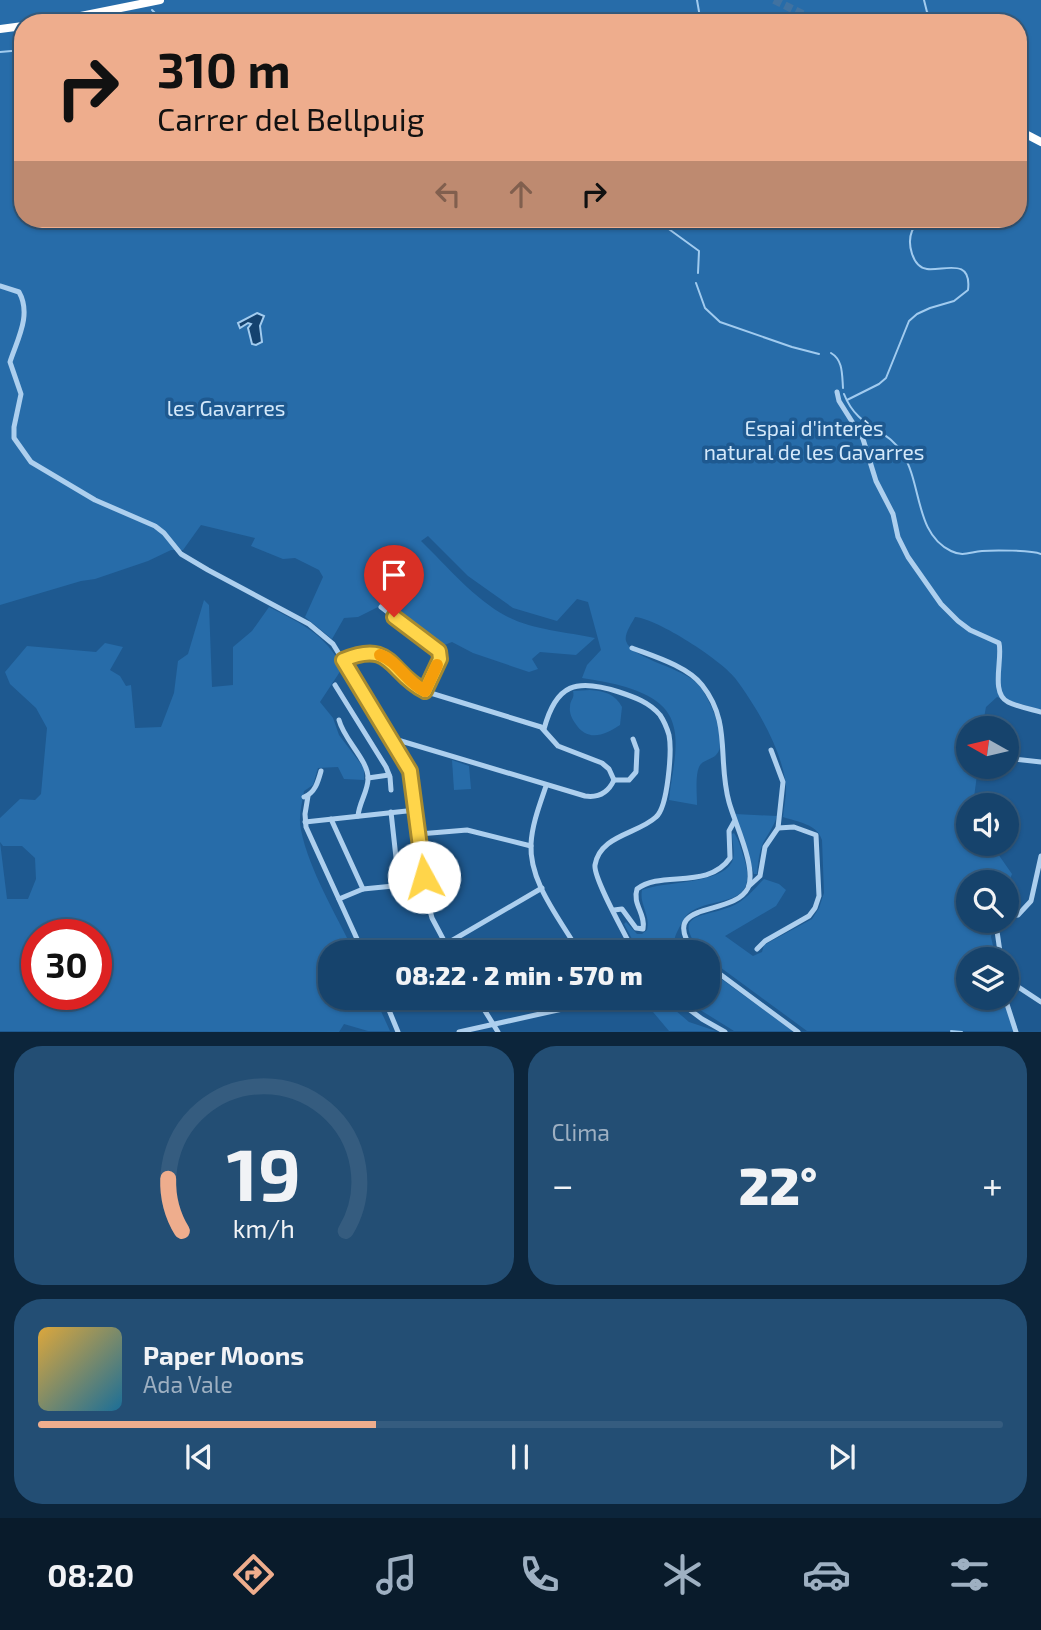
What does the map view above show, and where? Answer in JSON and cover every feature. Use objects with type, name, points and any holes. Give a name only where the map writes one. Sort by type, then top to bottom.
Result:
[{"type":"highway","points":[[91,14],[160,0]]},
{"type":"street","points":[[0,286],[19,292],[23,299],[20,336],[10,362],[21,394],[14,438],[31,462],[95,500],[155,526],[181,554],[309,624],[326,637],[343,660],[410,771],[424,883],[432,918],[444,940]]},
{"type":"street","points":[[837,392],[839,401],[870,456],[876,481],[893,514],[898,537],[908,557],[941,604],[958,621],[999,643],[999,686],[1002,698],[1009,703],[1039,712]]},
{"type":"street","points":[[381,607],[439,651],[440,659],[425,691]]},
{"type":"street","points":[[632,648],[690,675],[698,681],[717,709],[722,729],[727,792],[734,822],[751,869],[749,886]]},
{"type":"street","points":[[343,660],[367,653],[386,657],[408,680],[425,691],[544,729],[554,744],[562,749],[602,763],[609,769],[614,780]]},
{"type":"street","points":[[335,685],[389,775],[391,790]]},
{"type":"street","points":[[544,729],[550,709],[559,694],[566,688],[581,686],[607,688],[642,701],[660,715],[666,727],[669,737],[662,810],[653,820],[611,842],[601,851],[595,865],[598,879],[628,940]]},
{"type":"street","points":[[339,720],[342,733],[363,762],[368,778],[358,816]]},
{"type":"street","points":[[391,738],[546,786],[594,797],[607,790],[614,780]]},
{"type":"street","points":[[614,780],[629,780],[636,772],[637,750],[633,738]]},
{"type":"street","points":[[688,940],[684,933],[688,919],[696,912],[734,902],[760,876],[765,848],[778,828],[783,782],[771,750]]},
{"type":"street","points":[[1019,760],[1041,762]]},
{"type":"street","points":[[321,771],[315,788],[306,796],[305,822],[358,940]]},
{"type":"street","points":[[368,778],[389,775]]},
{"type":"street","points":[[546,786],[531,846],[533,864],[542,888],[572,940]]},
{"type":"street","points":[[305,822],[416,810]]},
{"type":"street","points":[[391,813],[398,885]]},
{"type":"street","points":[[331,819],[363,889]]},
{"type":"street","points":[[614,910],[622,909],[636,928],[643,929],[643,919],[636,900],[638,889],[650,883],[700,877],[723,866],[730,858],[729,831],[734,822]]},
{"type":"street","points":[[757,949],[765,941],[808,916],[815,908],[819,896],[816,835],[793,827],[778,828]]},
{"type":"street","points":[[419,834],[460,830],[531,846]]},
{"type":"street","points":[[1019,914],[1031,901],[1041,856]]},
{"type":"street","points":[[339,899],[363,889],[424,883]]},
{"type":"street","points":[[453,940],[542,888]]},
{"type":"street","points":[[720,974],[798,1031]]},
{"type":"street","points":[[1019,988],[1041,1002]]},
{"type":"street","points":[[389,1010],[398,1031]]},
{"type":"street","points":[[484,1010],[498,1031]]},
{"type":"street","points":[[459,1031],[557,1010]]},
{"type":"street","points":[[691,1010],[725,1031]]},
{"type":"street","points":[[1009,1010],[1016,1031]]},
{"type":"green space","name":"Espai d'interès natural de les Gavarres","points":[[0,0],[1041,0],[1041,710],[997,697],[986,707],[984,716],[956,716],[956,779],[976,779],[975,793],[956,793],[956,856],[999,856],[1009,870],[956,870],[956,933],[992,933],[993,947],[956,947],[956,1010],[1008,1010],[1015,1031],[807,1031],[720,967],[720,940],[693,940],[689,924],[693,919],[735,905],[764,879],[779,884],[786,890],[776,906],[725,936],[753,956],[762,952],[764,945],[812,919],[824,893],[822,840],[811,827],[783,817],[786,784],[778,753],[758,713],[735,678],[703,651],[673,632],[635,617],[627,632],[626,641],[638,653],[692,679],[708,699],[717,720],[721,740],[716,755],[700,765],[697,805],[669,800],[675,736],[670,715],[661,705],[650,697],[623,686],[582,678],[587,665],[601,650],[588,602],[577,599],[557,621],[513,608],[468,576],[428,536],[421,541],[494,609],[516,621],[595,638],[576,655],[540,652],[532,659],[538,669],[529,672],[473,653],[452,642],[442,646],[384,604],[358,617],[344,618],[332,639],[305,617],[323,577],[319,570],[295,558],[283,559],[251,546],[255,538],[201,525],[183,550],[171,550],[95,579],[0,605]]},
{"type":"green space","points":[[204,600],[209,605],[212,687],[233,685],[233,647],[252,631],[269,607],[312,631],[336,655],[343,667],[320,702],[333,718],[339,735],[364,768],[364,780],[344,779],[338,767],[318,768],[313,785],[304,791],[301,810],[300,825],[305,845],[348,940],[318,940],[318,1010],[380,1010],[390,1031],[368,1031],[344,1024],[339,1032],[0,1031],[0,842],[0,818],[20,799],[35,800],[41,794],[47,728],[36,708],[10,684],[5,672],[27,646],[96,652],[105,643],[123,647],[110,670],[120,676],[126,686],[131,685],[135,728],[161,727],[174,693],[178,661],[188,654]],"holes":[[[0,842],[3,846],[22,846],[35,858],[36,879],[28,899],[7,899]]]},
{"type":"green space","points":[[590,690],[609,694],[616,699],[622,707],[620,725],[596,735],[590,735],[580,729],[570,711],[573,691]]},
{"type":"green space","points":[[452,760],[469,766],[471,789],[454,790]]},
{"type":"green space","points":[[735,814],[777,816],[763,843],[757,874],[754,874]]},
{"type":"green space","points":[[734,833],[741,848],[747,874],[746,885],[741,893],[692,911],[684,918],[675,940],[633,940],[624,924],[626,922],[637,934],[647,930],[648,925],[642,890],[704,879],[726,869],[733,859]]},
{"type":"green space","points":[[720,978],[793,1031],[734,1031],[700,1010],[720,1010]]},
{"type":"green space","points":[[651,1010],[675,1010],[689,1022],[716,1031],[669,1031]]},
{"type":"shaded area","points":[[257,313],[264,316],[260,326],[262,342],[256,345],[252,344],[248,328],[251,324],[240,328],[238,323]]},
{"type":"waterway","points":[[697,0],[699,14]]},
{"type":"waterway","points":[[924,0],[929,14]]},
{"type":"waterway","points":[[152,10],[156,14]]},
{"type":"waterway","points":[[0,52],[14,51]]},
{"type":"waterway","points":[[667,228],[699,251],[698,273]]},
{"type":"waterway","points":[[847,400],[886,378],[909,321],[930,308],[954,301],[968,290],[966,273],[961,269],[927,269],[918,264],[911,248],[914,228]]},
{"type":"waterway","points":[[696,283],[705,308],[720,322],[819,354]]},
{"type":"waterway","points":[[831,353],[840,363],[843,388]]},
{"type":"waterway","points":[[844,394],[857,415],[889,438],[903,454],[925,521],[939,543],[959,554],[1003,550],[1041,554]]},
{"type":"waterway","points":[[951,1031],[962,1032]]},
{"type":"tunnel","points":[[774,0],[803,14]]},
{"type":"slow traffic","points":[[380,655],[394,663],[408,680],[425,691],[437,665]]},
{"type":"route","points":[[394,617],[439,651],[440,659],[425,691],[408,680],[386,657],[367,653],[343,660],[410,771],[424,877]]},
{"type":"park label","name":"les Gavarres","points":[[226,409]]}]
